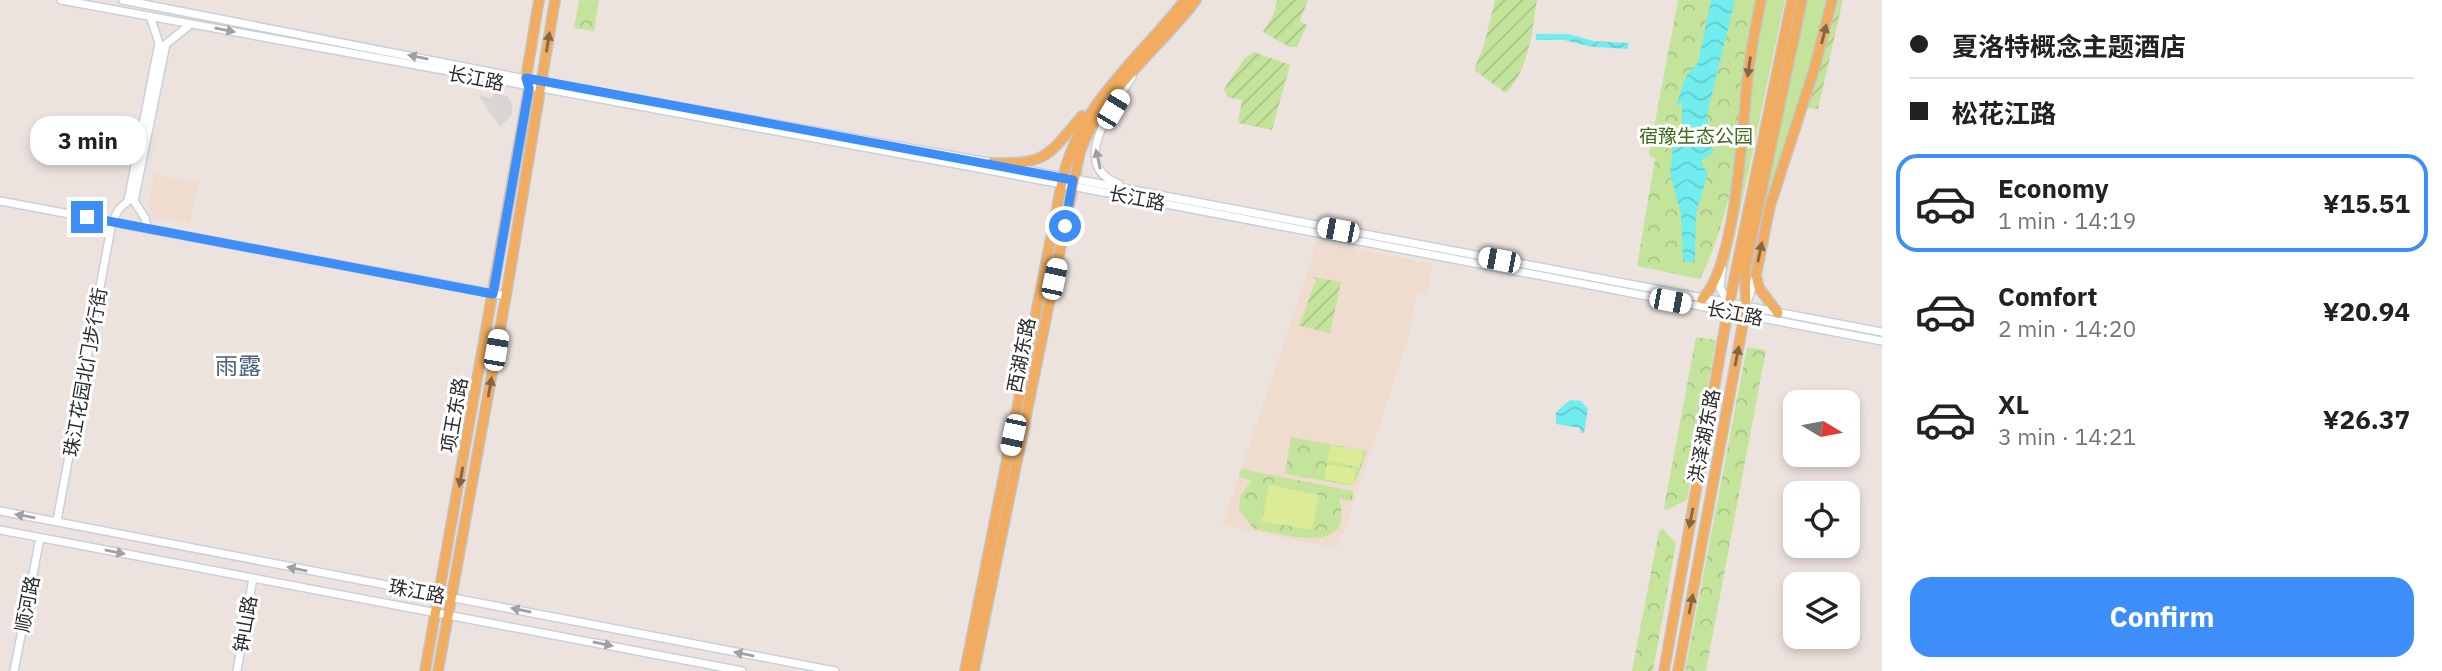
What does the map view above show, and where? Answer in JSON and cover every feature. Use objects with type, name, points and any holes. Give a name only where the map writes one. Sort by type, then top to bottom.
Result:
[{"type":"main road","name":"项王东路","points":[[425,671],[492,296],[539,0]]},
{"type":"main road","name":"项王东路","points":[[438,671],[506,298],[555,0]]},
{"type":"main road","name":"西湖东路","points":[[965,671],[1063,181],[1079,128],[1122,69],[1185,0]]},
{"type":"main road","name":"西湖东路","points":[[974,671],[1073,183],[1090,127],[1141,62],[1196,0]]},
{"type":"main road","points":[[1702,299],[1718,277],[1724,253],[1761,0]]},
{"type":"main road","points":[[1755,209],[1793,0]]},
{"type":"main road","points":[[1755,209],[1802,0]]},
{"type":"main road","points":[[1778,313],[1759,288],[1756,275],[1770,206],[1814,71],[1832,0]]},
{"type":"main road","points":[[991,163],[1024,164],[1042,157],[1056,145],[1122,69]]},
{"type":"main road","name":"洪泽湖东路","points":[[1664,671],[1729,308],[1755,209]]},
{"type":"main road","name":"洪泽湖东路","points":[[1678,671],[1745,311],[1745,270],[1755,209]]},
{"type":"street","name":"长江路","points":[[61,0],[527,83]]},
{"type":"street","name":"长江路","points":[[123,0],[540,86],[1063,181],[1745,311],[1882,341]]},
{"type":"street","name":"珠江花园北门步行街","points":[[57,522],[112,224],[118,209],[128,201],[159,43],[150,16]]},
{"type":"street","points":[[147,229],[145,218],[134,201],[166,44],[191,24]]},
{"type":"street","points":[[1141,62],[1099,132],[1095,152],[1097,165],[1108,179],[1150,194]]},
{"type":"street","name":"长江路","points":[[540,86],[991,163],[1063,181]]},
{"type":"street","name":"长江路","points":[[1073,183],[1150,194],[1702,299],[1729,308]]},
{"type":"street","points":[[0,203],[506,298]]},
{"type":"street","points":[[112,224],[492,296]]},
{"type":"street","points":[[1724,253],[1720,288],[1729,308]]},
{"type":"street","points":[[1745,311],[1756,275]]},
{"type":"street","name":"长江路","points":[[1745,311],[1778,313],[1882,332]]},
{"type":"street","name":"珠江路","points":[[0,511],[835,671]]},
{"type":"street","name":"珠江路","points":[[0,530],[742,671]]},
{"type":"street","name":"顺河路","points":[[14,671],[40,538]]},
{"type":"street","name":"钟山路","points":[[236,671],[253,578]]},
{"type":"shaded area","points":[[495,93],[507,96],[512,104],[512,115],[500,127],[478,95],[490,98]]},
{"type":"shaded area","points":[[154,174],[198,182],[190,223],[154,217],[148,205]]},
{"type":"shaded area","points":[[1315,241],[1433,264],[1427,295],[1417,294],[1407,342],[1345,530],[1336,548],[1222,525],[1311,262]]},
{"type":"green space","points":[[579,0],[599,0],[594,31],[574,28]]},
{"type":"green space","points":[[1277,0],[1308,0],[1300,21],[1307,25],[1297,47],[1289,47],[1263,32],[1274,14]]},
{"type":"green space","points":[[1495,0],[1537,0],[1525,61],[1506,93],[1474,70],[1484,45]]},
{"type":"green space","name":"宿豫生态公园","points":[[1678,0],[1757,0],[1745,107],[1733,178],[1714,246],[1700,279],[1637,266],[1655,159],[1649,155]]},
{"type":"green space","points":[[1765,0],[1785,0],[1726,277],[1723,274],[1752,65]]},
{"type":"green space","points":[[1806,0],[1829,0],[1807,81],[1770,190],[1751,273],[1747,270]]},
{"type":"green space","points":[[1837,0],[1843,0],[1818,109],[1808,108]]},
{"type":"green space","points":[[1254,52],[1290,65],[1272,130],[1238,123],[1242,100],[1227,97],[1224,89],[1244,59]]},
{"type":"green space","points":[[1313,277],[1341,282],[1330,333],[1296,325],[1300,324],[1316,280]]},
{"type":"green space","points":[[1696,337],[1716,340],[1687,500],[1667,510],[1664,508]]},
{"type":"green space","points":[[1747,347],[1766,350],[1706,671],[1685,671]]},
{"type":"green space","points":[[1291,437],[1367,451],[1354,486],[1285,474]]},
{"type":"green space","points":[[1331,445],[1363,451],[1360,467],[1327,461]]},
{"type":"green space","points":[[1327,464],[1356,469],[1354,485],[1324,479]]},
{"type":"green space","points":[[1241,469],[1353,491],[1352,501],[1339,499],[1341,517],[1337,529],[1327,536],[1298,537],[1254,529],[1239,510],[1240,496],[1252,480],[1239,477]]},
{"type":"green space","points":[[1269,485],[1319,495],[1312,530],[1262,521]]},
{"type":"green space","points":[[1663,529],[1676,543],[1653,671],[1632,671],[1659,531]]},
{"type":"water","points":[[1711,0],[1735,0],[1707,114],[1713,153],[1702,160],[1703,167],[1708,172],[1696,213],[1695,260],[1689,263],[1683,259],[1681,214],[1670,174],[1673,147],[1682,124],[1682,103],[1676,106],[1686,76],[1698,63]]},
{"type":"water","points":[[1536,34],[1568,34],[1594,41],[1629,43],[1628,49],[1593,47],[1564,40],[1536,40]]},
{"type":"water","points":[[1570,400],[1581,401],[1588,409],[1584,433],[1581,433],[1580,428],[1556,424],[1556,412]]},
{"type":"district","name":"雨露","points":[[238,365]]},
{"type":"route","points":[[87,217],[493,294],[529,88],[526,78],[983,161],[1073,180],[1065,226]]}]
